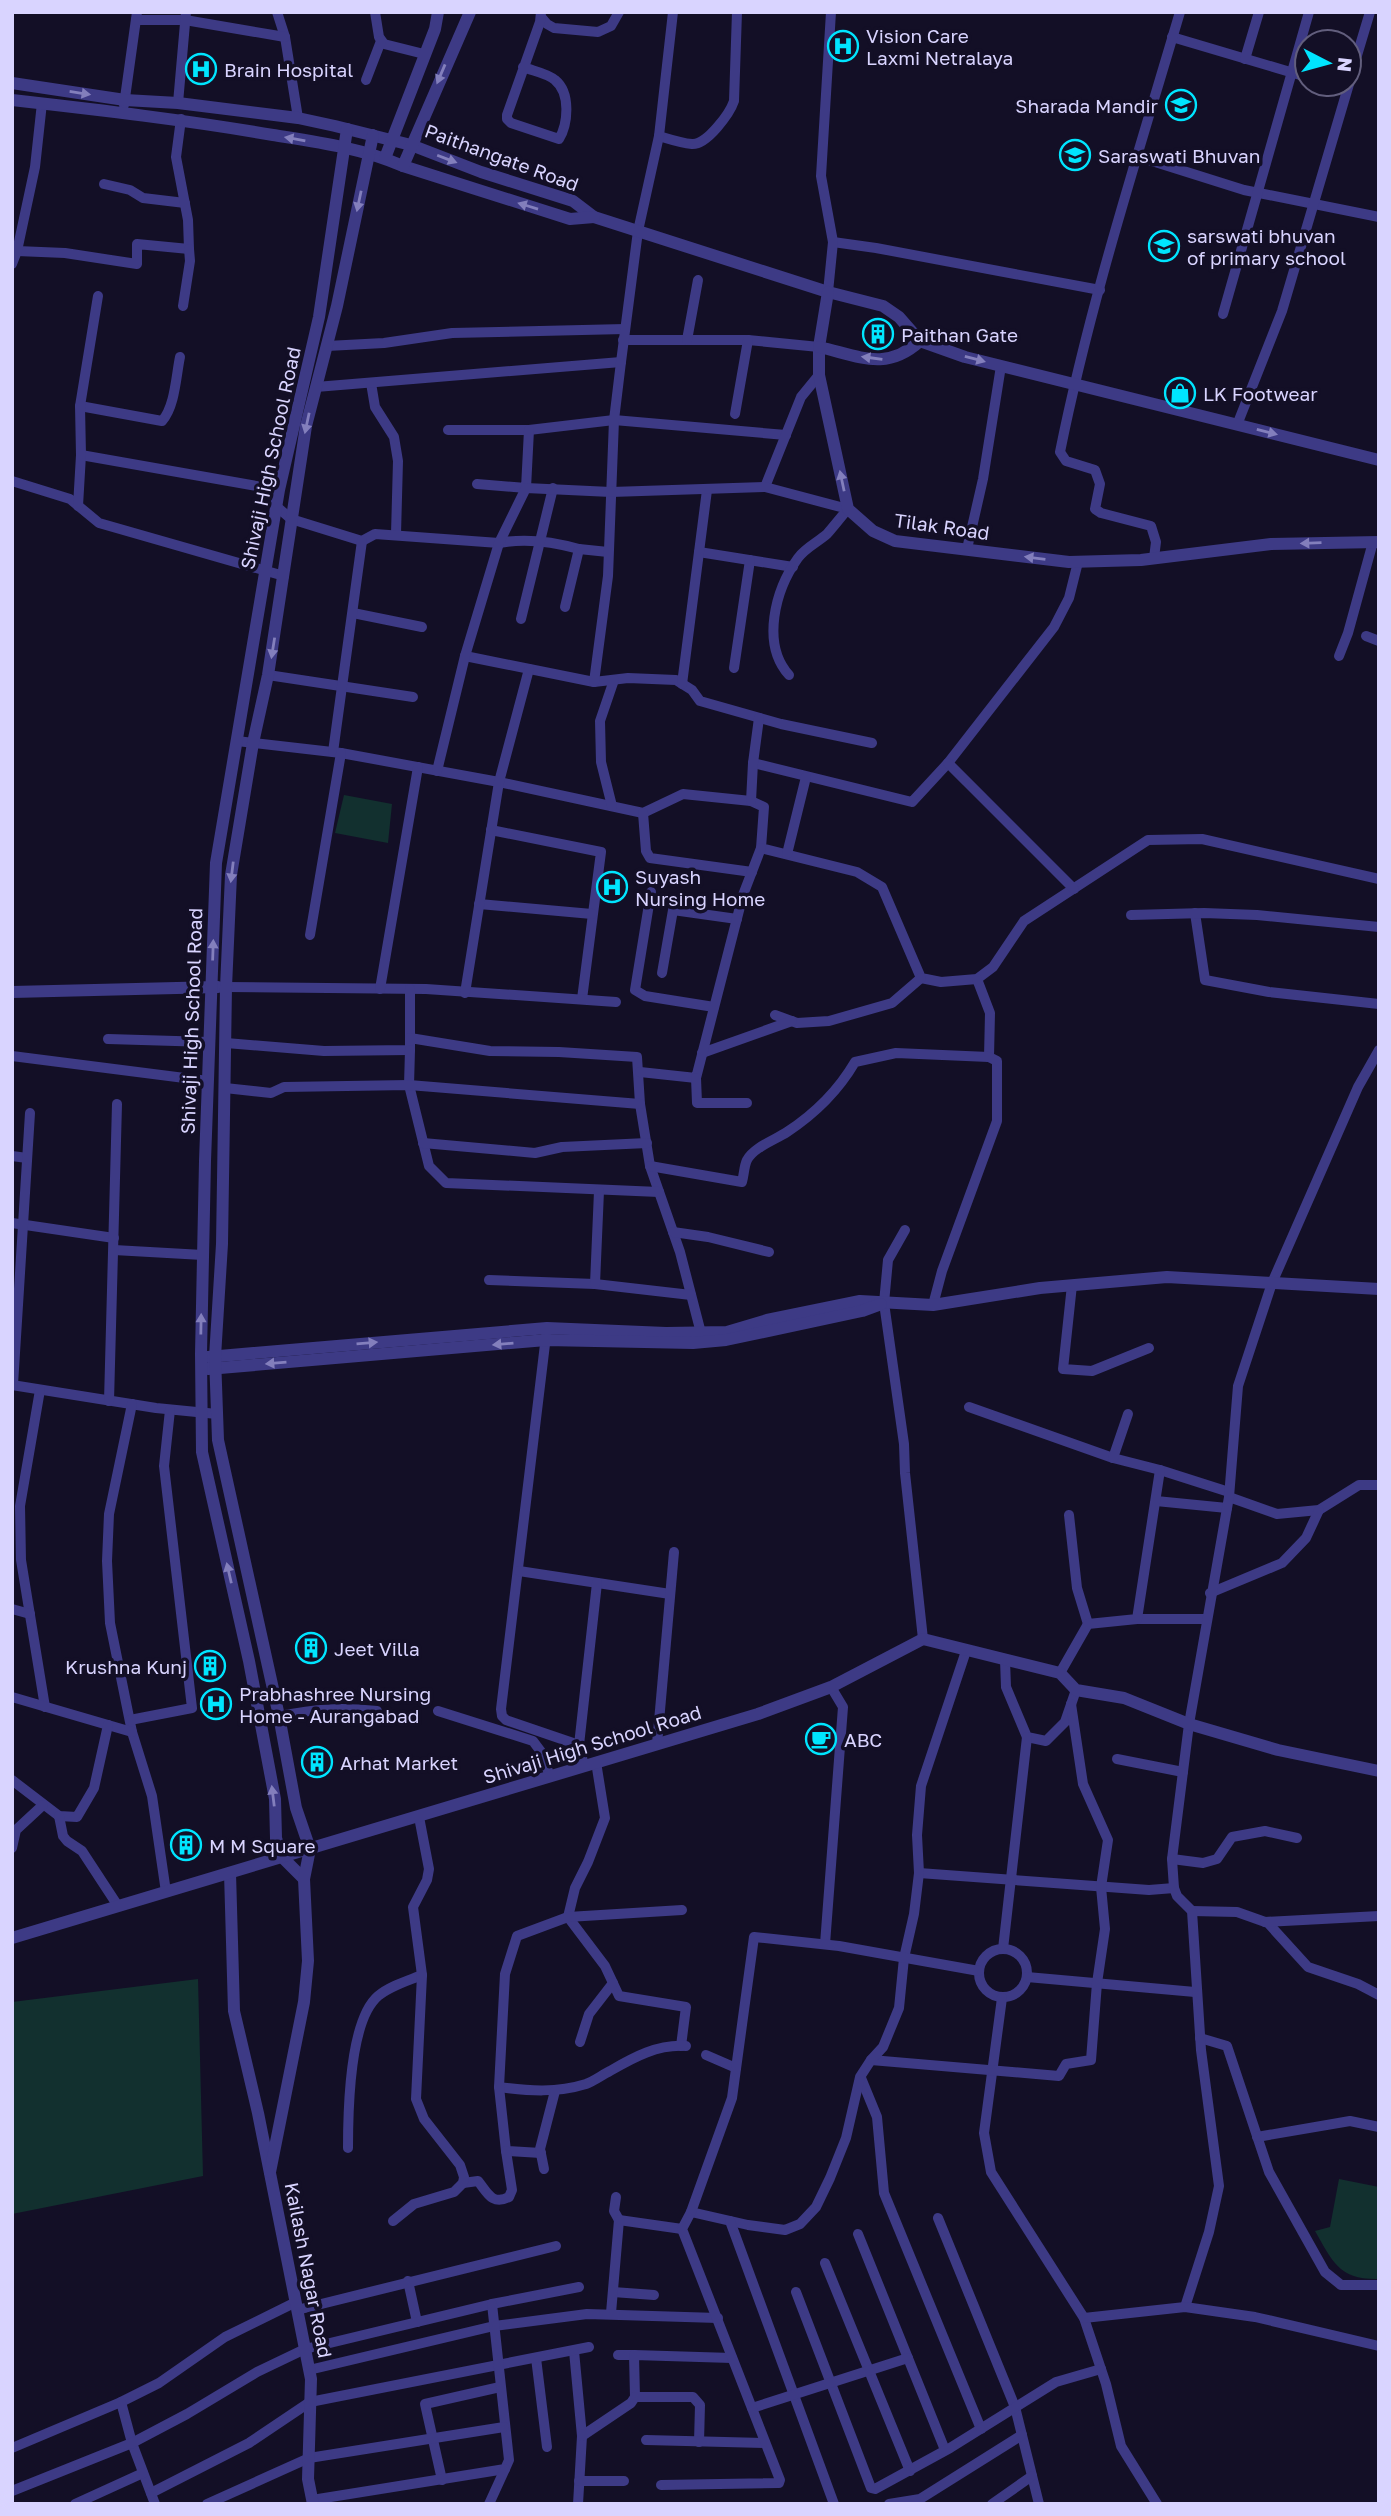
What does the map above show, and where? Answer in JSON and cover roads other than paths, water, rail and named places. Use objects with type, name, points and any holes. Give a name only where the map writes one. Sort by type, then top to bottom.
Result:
[{"type":"street","points":[[277,12],[285,37],[298,118]]},
{"type":"street","points":[[366,80],[381,41],[376,12]]},
{"type":"street","points":[[385,158],[435,29],[438,12]]},
{"type":"street","points":[[403,166],[470,12]]},
{"type":"street","points":[[541,14],[547,24],[554,28],[598,32],[611,26],[619,12]]},
{"type":"street","points":[[594,682],[608,576],[614,419],[623,340],[638,231],[659,136],[673,12]]},
{"type":"street","points":[[659,136],[695,144],[702,141],[730,111],[734,101],[737,12]]},
{"type":"street","points":[[831,12],[821,176],[833,243],[819,347],[819,376],[848,509]]},
{"type":"street","points":[[1154,558],[1156,542],[1151,526],[1095,509],[1100,484],[1095,470],[1066,461],[1060,452],[1074,384],[1136,156],[1180,12]]},
{"type":"street","points":[[1245,59],[1258,12]]},
{"type":"street","points":[[1223,314],[1309,12]]},
{"type":"street","points":[[1363,35],[1370,12]]},
{"type":"street","points":[[523,68],[548,76],[560,86],[566,112],[559,139],[511,123],[507,119],[523,68],[541,14]]},
{"type":"street","points":[[124,106],[137,16],[186,16],[285,37]]},
{"type":"street","points":[[178,103],[186,16]]},
{"type":"street","points":[[1172,37],[1292,72]]},
{"type":"street","points":[[381,41],[424,54]]},
{"type":"street","name":"Paithangate Road","points":[[12,83],[181,119],[343,147],[385,158],[570,219],[594,217]]},
{"type":"street","points":[[1237,425],[1282,311],[1344,98]]},
{"type":"street","name":"Paithangate Road","points":[[12,100],[124,106],[178,103],[298,118],[411,145],[481,172],[573,201],[594,217]]},
{"type":"street","points":[[12,264],[18,251],[35,167],[42,103]]},
{"type":"street","points":[[181,119],[176,157],[188,220],[190,261],[183,306]]},
{"type":"street","name":"Shivaji High School Road","points":[[282,1857],[276,1838],[275,1799],[249,1661],[202,1452],[201,1364],[209,1042],[216,863],[279,490],[319,317],[347,129]]},
{"type":"street","name":"Shivaji High School Road","points":[[373,135],[327,346],[306,426],[268,675],[253,743],[231,874],[226,987],[222,1244],[215,1362],[218,1440],[279,1716],[296,1808],[310,1849],[758,1714],[831,1687],[923,1639]]},
{"type":"street","points":[[1136,156],[1257,192],[1379,217]]},
{"type":"street","points":[[104,184],[130,190],[143,198],[185,203]]},
{"type":"street","points":[[594,217],[891,310],[920,341],[965,357],[1379,460]]},
{"type":"street","points":[[833,243],[876,248],[1100,290]]},
{"type":"street","points":[[18,251],[65,253],[137,264],[137,244],[189,249]]},
{"type":"street","points":[[687,340],[698,280]]},
{"type":"street","points":[[78,506],[80,406],[98,296]]},
{"type":"street","points":[[327,346],[384,343],[452,334],[625,328]]},
{"type":"street","points":[[623,340],[748,340],[819,347],[888,360],[907,352],[920,341]]},
{"type":"street","points":[[735,414],[748,340]]},
{"type":"street","points":[[80,406],[162,422],[169,406],[180,357]]},
{"type":"street","points":[[316,387],[621,362]]},
{"type":"street","points":[[967,549],[987,455],[1001,366]]},
{"type":"street","points":[[765,487],[801,397],[819,376]]},
{"type":"street","points":[[371,383],[375,407],[394,437],[398,461],[396,534]]},
{"type":"street","points":[[448,430],[529,430],[614,419],[786,435]]},
{"type":"street","points":[[437,771],[465,656],[499,543],[526,488],[529,430]]},
{"type":"street","points":[[81,455],[279,490]]},
{"type":"street","points":[[12,481],[70,499],[99,523],[284,576]]},
{"type":"street","points":[[477,484],[611,492],[765,487],[848,509]]},
{"type":"street","points":[[521,619],[553,488]]},
{"type":"street","points":[[682,684],[707,490]]},
{"type":"street","points":[[276,506],[291,519],[362,541],[375,534],[396,534],[499,543],[513,540],[541,542],[608,552]]},
{"type":"street","points":[[789,675],[781,666],[772,639],[779,597],[798,557],[827,534],[848,509]]},
{"type":"street","name":"Tilak Road","points":[[848,509],[873,531],[895,541],[1078,562],[1154,558],[1271,544],[1376,542]]},
{"type":"street","points":[[310,935],[337,753],[362,541]]},
{"type":"street","points":[[1339,656],[1376,542]]},
{"type":"street","points":[[565,607],[579,549]]},
{"type":"street","points":[[699,552],[793,567]]},
{"type":"street","points":[[734,668],[750,560]]},
{"type":"street","points":[[753,762],[912,802],[948,763],[1054,628],[1069,598],[1078,562]]},
{"type":"street","points":[[353,613],[422,627]]},
{"type":"street","points":[[1366,636],[1379,640]]},
{"type":"street","points":[[465,656],[594,682],[676,680],[692,690],[700,701],[759,718],[872,743]]},
{"type":"street","points":[[465,993],[499,782],[529,669]]},
{"type":"street","points":[[268,675],[413,697]]},
{"type":"street","points":[[612,806],[601,762],[600,721],[614,680]]},
{"type":"street","points":[[751,801],[759,718]]},
{"type":"street","points":[[237,741],[337,753],[499,782],[643,813],[683,794],[751,801],[764,807],[761,848],[737,919],[696,1078],[697,1103],[747,1102]]},
{"type":"street","points":[[948,763],[1074,889]]},
{"type":"street","points":[[380,989],[418,768]]},
{"type":"street","points":[[787,854],[806,777]]},
{"type":"street","points":[[643,813],[646,851],[650,858],[752,872]]},
{"type":"street","points":[[491,830],[601,852],[582,999]]},
{"type":"street","points":[[921,978],[941,982],[977,979],[993,967],[1024,921],[1149,840],[1202,839],[1379,879]]},
{"type":"street","points":[[761,848],[858,872],[882,887],[921,978]]},
{"type":"street","points":[[651,892],[635,990],[645,996],[714,1006]]},
{"type":"street","points":[[479,904],[592,914]]},
{"type":"street","points":[[662,973],[673,910],[737,919]]},
{"type":"street","points":[[1195,913],[1205,980],[1269,992],[1379,1004]]},
{"type":"street","points":[[1131,915],[1257,915],[1379,927]]},
{"type":"street","points":[[775,1015],[792,1021],[829,1021],[892,1003],[921,978]]},
{"type":"street","points":[[977,979],[990,1013],[989,1057]]},
{"type":"street","points":[[12,992],[212,987],[410,989],[616,1002]]},
{"type":"street","points":[[410,989],[409,1085],[429,1166],[446,1183],[659,1192]]},
{"type":"street","points":[[702,1053],[792,1021]]},
{"type":"street","points":[[410,1038],[490,1051],[637,1057],[640,1104],[650,1166],[673,1232],[701,1333]]},
{"type":"street","points":[[108,1039],[209,1042]]},
{"type":"street","points":[[226,1043],[324,1051],[410,1050]]},
{"type":"street","points":[[1185,2307],[1209,2232],[1219,2186],[1199,2038],[1192,1911],[1177,1896],[1172,1859],[1189,1724],[1229,1495],[1238,1386],[1272,1283],[1358,1087],[1379,1051]]},
{"type":"street","points":[[650,1166],[742,1182],[747,1159],[819,1109],[843,1083],[855,1062],[896,1053],[989,1057],[997,1062],[997,1122],[942,1271],[933,1305]]},
{"type":"street","points":[[12,1056],[208,1081]]},
{"type":"street","points":[[640,1072],[696,1078]]},
{"type":"street","points":[[225,1088],[271,1093],[284,1087],[409,1085],[640,1104]]},
{"type":"street","points":[[109,1401],[117,1104]]},
{"type":"street","points":[[30,1114],[18,1224],[13,1385],[132,1405],[217,1414]]},
{"type":"street","points":[[423,1143],[535,1153],[562,1147],[648,1143]]},
{"type":"street","points":[[12,1156],[27,1158]]},
{"type":"street","points":[[595,1284],[598,1191]]},
{"type":"street","points":[[18,1224],[114,1238]]},
{"type":"street","points":[[905,1230],[888,1260],[884,1303],[904,1444],[923,1639],[1060,1673],[1076,1690],[1124,1698],[1189,1724],[1278,1750],[1379,1771]]},
{"type":"street","points":[[673,1232],[709,1237],[769,1252]]},
{"type":"street","points":[[114,1250],[203,1255]]},
{"type":"street","points":[[201,1364],[547,1334],[726,1332],[767,1320],[860,1301],[933,1305],[1040,1288],[1167,1277],[1379,1289]]},
{"type":"street","points":[[489,1280],[595,1284],[691,1295]]},
{"type":"street","points":[[1072,1285],[1063,1369],[1091,1371],[1149,1348]]},
{"type":"street","points":[[547,1334],[694,1343],[726,1340],[862,1311],[884,1303]]},
{"type":"street","points":[[547,1334],[501,1709],[506,1720],[579,1745]]},
{"type":"street","points":[[40,1390],[16,1518],[45,1707]]},
{"type":"street","points":[[132,1405],[109,1514],[107,1561],[110,1623],[132,1732],[152,1796],[166,1892]]},
{"type":"street","points":[[969,1407],[1113,1458],[1160,1470],[1277,1514],[1319,1510],[1359,1485],[1379,1485]]},
{"type":"street","points":[[130,1720],[192,1708],[164,1466],[170,1410]]},
{"type":"street","points":[[1113,1458],[1128,1414]]},
{"type":"street","points":[[1137,1619],[1160,1470]]},
{"type":"street","points":[[1156,1501],[1227,1508]]},
{"type":"street","points":[[1210,1593],[1282,1563],[1306,1538],[1319,1510]]},
{"type":"street","points":[[1060,1673],[1088,1623],[1077,1588],[1069,1515]]},
{"type":"street","points":[[657,1744],[674,1552]]},
{"type":"street","points":[[519,1571],[670,1594]]},
{"type":"street","points":[[568,1917],[575,1888],[605,1818],[590,1764],[579,1745],[597,1583]]},
{"type":"street","points":[[12,1609],[30,1614]]},
{"type":"street","points":[[1088,1623],[1137,1619],[1207,1619]]},
{"type":"street","points":[[691,2212],[785,2230],[800,2224],[816,2207],[846,2138],[860,2077],[883,2047],[899,2008],[904,1958],[914,1914],[919,1873],[917,1835],[921,1786],[966,1651]]},
{"type":"street","points":[[1003,1949],[1027,1737],[1006,1687],[1005,1660]]},
{"type":"street","points":[[825,1944],[844,1707],[831,1687]]},
{"type":"street","points":[[1027,1737],[1046,1741],[1065,1722],[1076,1690]]},
{"type":"street","points":[[12,1697],[132,1732]]},
{"type":"street","points":[[871,2060],[1059,2076],[1066,2064],[1091,2060],[1097,1983],[1105,1929],[1101,1886],[1108,1840],[1083,1784],[1071,1704]]},
{"type":"street","points":[[279,1716],[343,1707],[377,1711]]},
{"type":"street","points":[[438,1711],[533,1741],[542,1754],[550,1777]]},
{"type":"street","points":[[12,1780],[59,1816],[77,1817],[94,1788],[108,1725]]},
{"type":"street","points":[[1117,1759],[1183,1772]]},
{"type":"street","points":[[12,1847],[16,1830],[43,1805]]},
{"type":"street","points":[[59,1816],[63,1836],[82,1852],[118,1906]]},
{"type":"street","points":[[393,2221],[408,2207],[454,2192],[463,2183],[464,2177],[460,2165],[424,2119],[416,2099],[422,1975],[413,1907],[427,1880],[429,1869],[419,1816]]},
{"type":"street","points":[[1172,1859],[1203,1863],[1217,1859],[1232,1837],[1265,1831],[1297,1838]]},
{"type":"street","points":[[12,1938],[310,1849],[304,1879]]},
{"type":"street","points":[[282,1857],[304,1879]]},
{"type":"street","points":[[230,1873],[234,2011],[270,2172]]},
{"type":"street","points":[[919,1873],[1149,1890],[1174,1888]]},
{"type":"street","name":"Kailash Nagar Road","points":[[304,1879],[308,1961],[304,2002],[270,2172],[309,2370],[308,2479],[313,2502]]},
{"type":"street","points":[[463,2183],[478,2181],[487,2195],[500,2200],[509,2197],[512,2190],[499,2087],[505,1974],[517,1936],[568,1917],[682,1910]]},
{"type":"street","points":[[1192,1911],[1237,1912],[1265,1922],[1379,1916]]},
{"type":"street","points":[[499,2087],[555,2091],[588,2083],[636,2055],[670,2045],[684,2046],[686,2007],[619,1996],[605,1966],[568,1917]]},
{"type":"street","points":[[1265,1922],[1288,1943],[1308,1967],[1359,1984],[1379,1995]]},
{"type":"street","points":[[661,2485],[779,2483],[780,2480],[682,2229],[691,2212],[732,2098],[754,1937],[825,1944],[979,1971]]},
{"type":"street","points":[[1003,1949],[1011,1950],[1024,1961],[1027,1977],[1019,1992],[1002,1998],[985,1990],[979,1971],[986,1955],[1003,1949]]},
{"type":"street","points":[[348,2148],[349,2089],[359,2036],[367,2012],[377,1997],[396,1985],[422,1975]]},
{"type":"street","points":[[1027,1977],[1195,1992]]},
{"type":"street","points":[[580,2042],[589,2014],[613,1983]]},
{"type":"street","points":[[1002,1998],[984,2133],[991,2172],[1084,2318],[1101,2369],[1121,2446],[1157,2504]]},
{"type":"street","points":[[1199,2038],[1227,2046],[1269,2172],[1325,2272],[1341,2285],[1379,2285]]},
{"type":"street","points":[[706,2055],[737,2068]]},
{"type":"street","points":[[860,2077],[877,2117],[884,2193],[981,2429]]},
{"type":"street","points":[[544,2169],[540,2149],[555,2091]]},
{"type":"street","points":[[1257,2137],[1350,2121],[1379,2127]]},
{"type":"street","points":[[506,2151],[541,2153]]},
{"type":"street","points":[[611,2313],[619,2220],[614,2211],[616,2197]]},
{"type":"street","points":[[938,2218],[1015,2407],[1039,2504]]},
{"type":"street","points":[[619,2220],[682,2229]]},
{"type":"street","points":[[730,2221],[834,2504]]},
{"type":"street","points":[[858,2234],[946,2450]]},
{"type":"street","points":[[12,2448],[159,2383],[225,2337],[296,2306],[556,2246]]},
{"type":"street","points":[[825,2263],[910,2471]]},
{"type":"street","points":[[408,2281],[416,2322]]},
{"type":"street","points":[[12,2491],[132,2443],[257,2372],[305,2349],[492,2304],[579,2287]]},
{"type":"street","points":[[612,2292],[654,2295]]},
{"type":"street","points":[[796,2292],[871,2488],[875,2489],[910,2471],[1056,2382],[1101,2369]]},
{"type":"street","points":[[489,2504],[509,2459],[492,2304]]},
{"type":"street","points":[[1084,2318],[1185,2307],[1255,2317],[1379,2346]]},
{"type":"street","points":[[309,2370],[494,2326],[587,2314],[718,2318]]},
{"type":"street","points":[[151,2493],[249,2443],[310,2402],[589,2347]]},
{"type":"street","points":[[574,2351],[582,2436],[578,2504]]},
{"type":"street","points":[[618,2354],[732,2357]]},
{"type":"street","points":[[633,2400],[634,2355]]},
{"type":"street","points":[[536,2358],[547,2446]]},
{"type":"street","points":[[752,2408],[908,2358]]},
{"type":"street","points":[[442,2480],[425,2404],[500,2387]]},
{"type":"street","points":[[582,2436],[633,2400],[693,2397],[700,2405],[699,2442]]},
{"type":"street","points":[[121,2402],[132,2443],[155,2504]]},
{"type":"street","points":[[206,2504],[309,2458],[504,2427]]},
{"type":"street","points":[[889,2504],[920,2499],[1022,2435]]},
{"type":"street","points":[[646,2440],[765,2443]]},
{"type":"street","points":[[313,2502],[505,2469]]},
{"type":"street","points":[[75,2504],[144,2473]]},
{"type":"street","points":[[992,2504],[1032,2476]]},
{"type":"street","points":[[579,2481],[624,2481]]},
{"type":"place","name":"Vision Care Laxmi Netralaya","points":[[843,46]]},
{"type":"place","name":"Brain Hospital","points":[[201,69]]},
{"type":"place","name":"Sharada Mandir","points":[[1181,105]]},
{"type":"place","name":"Saraswati Bhuvan","points":[[1075,155]]},
{"type":"place","name":"sarswati bhuvan of primary school","points":[[1164,246]]},
{"type":"place","name":"Paithan Gate","points":[[878,334]]},
{"type":"place","name":"LK Footwear","points":[[1180,393]]},
{"type":"place","name":"Suyash Nursing Home","points":[[612,887]]},
{"type":"place","name":"Jeet Villa","points":[[311,1648]]},
{"type":"place","name":"Krushna Kunj","points":[[210,1666]]},
{"type":"place","name":"Prabhashree Nursing Home - Aurangabad","points":[[216,1704]]},
{"type":"place","name":"ABC","points":[[821,1739]]},
{"type":"place","name":"Arhat Market","points":[[317,1762]]},
{"type":"place","name":"M M Square","points":[[186,1845]]}]
